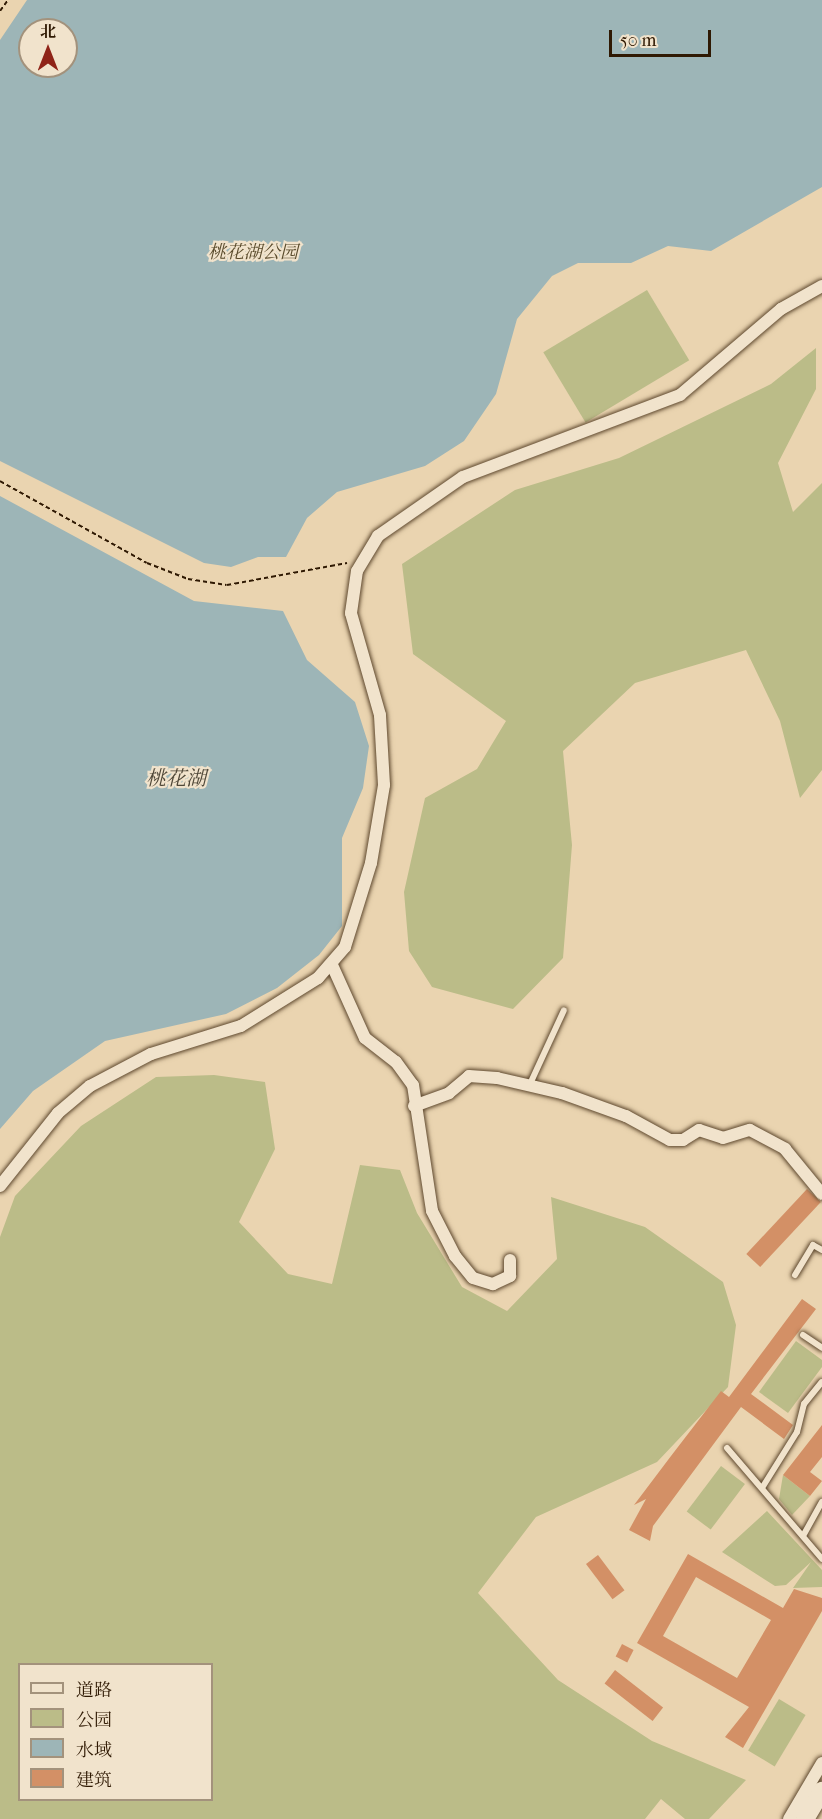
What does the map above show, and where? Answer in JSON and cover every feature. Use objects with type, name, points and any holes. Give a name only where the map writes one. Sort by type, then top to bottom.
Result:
[{"type":"main road","points":[[805,1819],[822,1791]]},
{"type":"street","points":[[0,1186],[58,1113],[90,1086],[159,1051],[241,1026],[332,965],[354,926],[372,862],[384,785],[380,715],[351,613],[357,571],[388,526],[463,477],[680,395],[718,368],[781,309],[822,286]]},
{"type":"street","points":[[332,965],[365,1038],[408,1077],[432,1211],[455,1256],[473,1278],[492,1284],[510,1276],[510,1260]]},
{"type":"street","points":[[414,1106],[449,1094],[469,1076],[530,1084],[626,1116],[670,1140],[683,1140],[699,1130],[723,1138],[750,1130],[785,1149],[822,1194]]},
{"type":"street","points":[[789,1819],[822,1763]]},
{"type":"lane","points":[[530,1084],[564,1010]]},
{"type":"lane","points":[[795,1275],[813,1245],[822,1250]]},
{"type":"lane","points":[[803,1335],[822,1348]]},
{"type":"lane","points":[[762,1488],[797,1432],[804,1404],[822,1382]]},
{"type":"lane","points":[[727,1448],[822,1559]]},
{"type":"lane","points":[[803,1536],[822,1502]]},
{"type":"path","points":[[0,11],[8,0]]},
{"type":"path","points":[[0,481],[147,563],[188,579],[227,585],[340,561],[357,571]]},
{"type":"green space","points":[[647,290],[689,360],[586,423],[543,352]]},
{"type":"green space","points":[[816,348],[816,389],[778,463],[793,512],[822,483],[822,770],[800,798],[780,721],[746,650],[635,683],[563,751],[572,845],[563,958],[513,1009],[432,987],[409,951],[404,892],[425,798],[477,769],[506,721],[413,654],[402,564],[515,490],[619,458],[771,384]]},
{"type":"green space","points":[[214,1075],[265,1082],[275,1149],[239,1222],[288,1274],[332,1284],[360,1165],[400,1170],[417,1213],[462,1287],[507,1311],[557,1259],[551,1197],[645,1227],[723,1282],[736,1325],[728,1387],[657,1462],[536,1517],[478,1593],[558,1680],[652,1741],[746,1780],[709,1819],[685,1819],[661,1799],[645,1819],[0,1819],[0,1237],[15,1196],[81,1126],[156,1077]]},
{"type":"green space","points":[[796,1341],[822,1360],[822,1367],[788,1413],[759,1392]]},
{"type":"green space","points":[[721,1466],[745,1484],[711,1530],[687,1512]]},
{"type":"green space","points":[[783,1475],[810,1496],[792,1515],[779,1499]]},
{"type":"green space","points":[[767,1511],[822,1570],[822,1587],[793,1588],[811,1562],[786,1585],[775,1586],[722,1552]]},
{"type":"green space","points":[[779,1699],[806,1715],[775,1766],[748,1750]]},
{"type":"water","name":"桃花湖公园","points":[[27,0],[822,0],[822,187],[711,251],[668,246],[631,263],[578,263],[552,276],[517,319],[496,394],[464,441],[425,466],[337,492],[307,518],[286,557],[258,557],[231,567],[204,563],[0,461],[0,40]]},
{"type":"water","name":"桃花湖","points":[[0,496],[194,601],[283,611],[307,660],[355,702],[369,746],[363,788],[342,838],[342,926],[319,955],[277,988],[226,1014],[105,1041],[33,1091],[0,1129]]},
{"type":"building","points":[[807,1189],[821,1202],[760,1267],[746,1254]]},
{"type":"building","points":[[802,1299],[816,1309],[751,1394],[793,1425],[784,1439],[741,1407],[653,1526],[650,1541],[629,1530],[646,1499],[634,1505],[721,1391],[729,1397]]},
{"type":"building","points":[[822,1425],[822,1457],[810,1472],[822,1481],[810,1496],[783,1475]]},
{"type":"building","points":[[688,1554],[783,1608],[794,1589],[822,1598],[822,1611],[743,1748],[725,1737],[749,1707],[637,1643]],"holes":[[[696,1577],[771,1620],[737,1678],[663,1636]]]},
{"type":"building","points":[[598,1555],[624,1590],[613,1599],[586,1564]]},
{"type":"building","points":[[622,1644],[634,1650],[627,1662],[616,1656]]},
{"type":"building","points":[[615,1670],[663,1708],[653,1721],[605,1683]]}]
